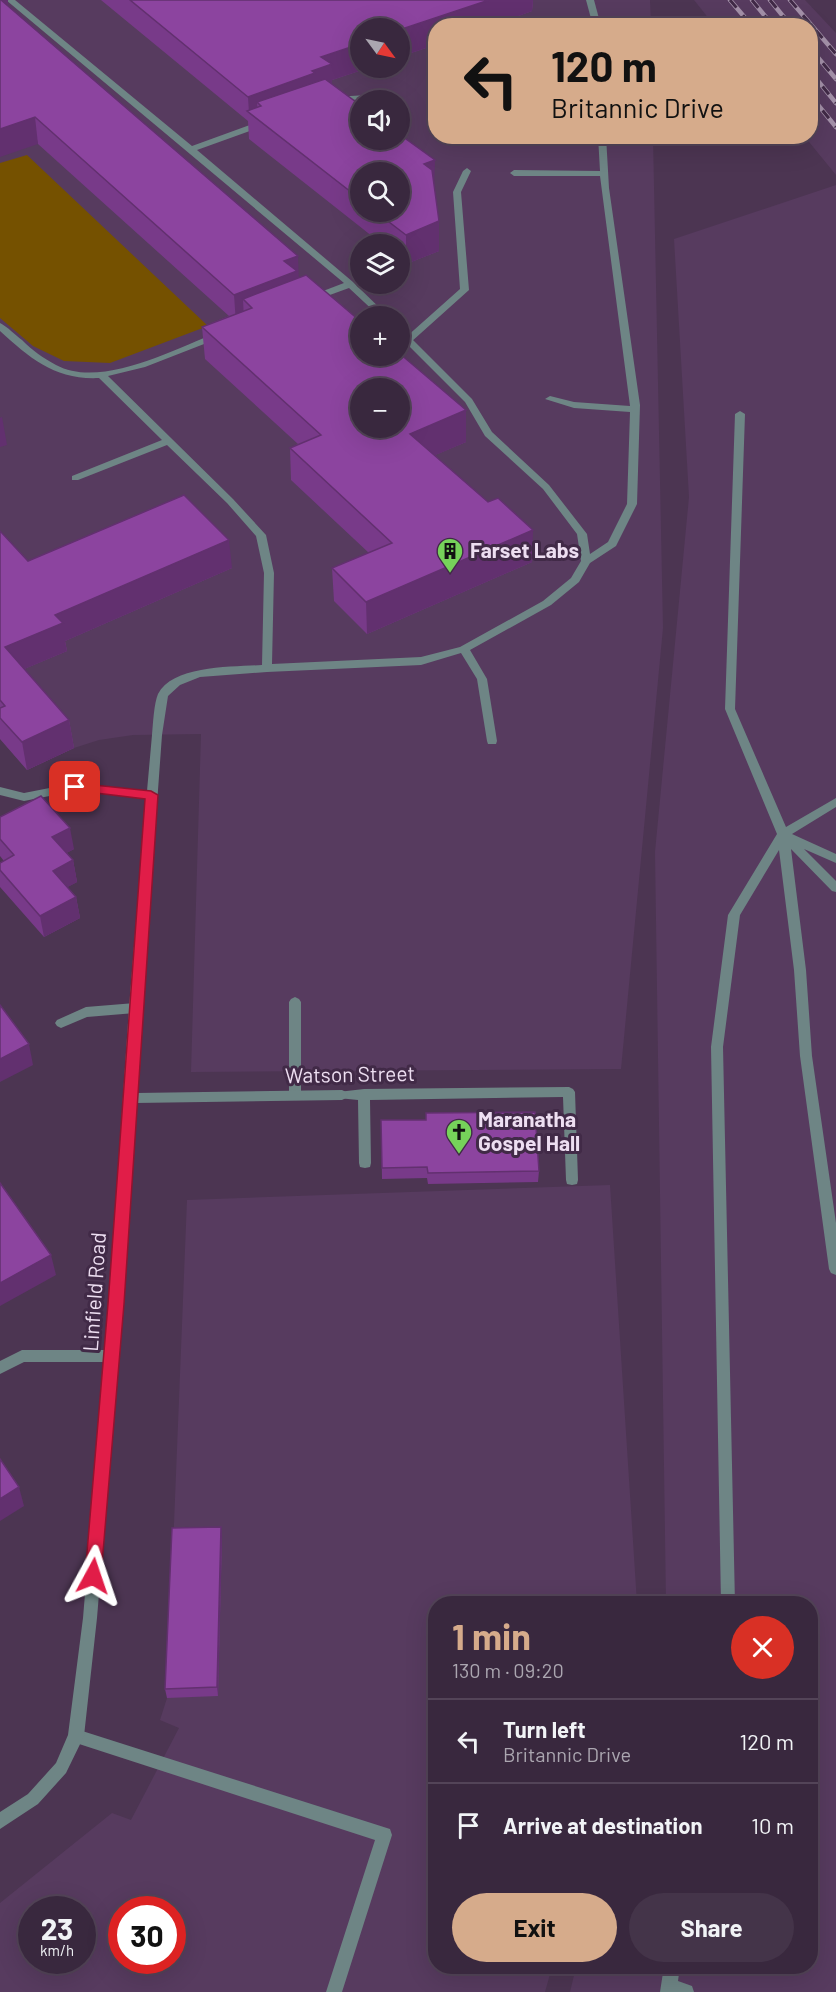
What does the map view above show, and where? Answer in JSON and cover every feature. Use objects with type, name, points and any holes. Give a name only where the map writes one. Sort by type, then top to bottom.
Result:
[{"type":"street","points":[[10,0],[156,119],[189,150],[350,284],[304,302]]},
{"type":"street","points":[[590,0],[595,18]]},
{"type":"street","points":[[327,102],[338,98],[350,97]]},
{"type":"street","points":[[189,150],[273,120]]},
{"type":"street","points":[[410,342],[469,401],[488,434],[546,487],[566,511],[582,534],[586,561],[612,544],[632,504],[635,409],[603,174],[602,144]]},
{"type":"street","points":[[410,338],[465,290],[458,192],[467,171]]},
{"type":"street","points":[[514,173],[603,174]]},
{"type":"street","points":[[361,294],[373,306]]},
{"type":"street","points":[[0,326],[28,352],[65,373],[102,375],[137,367],[227,332]]},
{"type":"street","points":[[102,375],[230,501],[261,536],[269,573],[267,668]]},
{"type":"street","points":[[550,399],[574,405],[635,409]]},
{"type":"street","points":[[740,414],[730,709],[783,834],[800,970],[806,1056],[836,1269]]},
{"type":"street","points":[[75,478],[168,441]]},
{"type":"street","name":"Linfield Road","points":[[0,1821],[33,1799],[60,1768],[76,1736],[90,1618],[112,1356],[151,795],[163,695],[176,682],[198,674],[267,668],[421,662],[464,649],[547,603],[575,580],[586,561]]},
{"type":"street","points":[[464,649],[482,679],[492,741]]},
{"type":"street","points":[[0,791],[24,796],[75,787],[151,795]]},
{"type":"street","points":[[728,1596],[717,1047],[734,915],[783,834],[836,802]]},
{"type":"street","points":[[783,834],[836,859]]},
{"type":"street","points":[[783,834],[836,888]]},
{"type":"street","points":[[295,1002],[295,1095]]},
{"type":"street","points":[[61,1023],[86,1012],[135,1008]]},
{"type":"street","name":"Watson Street","points":[[131,1098],[569,1092],[572,1180]]},
{"type":"street","points":[[364,1094],[365,1163]]},
{"type":"street","points":[[0,1368],[22,1356],[112,1356]]},
{"type":"street","points":[[76,1736],[384,1835],[334,1992]]},
{"type":"street","points":[[671,1974],[668,1989],[686,1992]]},
{"type":"shaded area","points":[[0,0],[650,0],[651,18],[428,18],[428,144],[653,144],[663,628],[621,1069],[191,1072],[201,734],[133,735],[99,740],[74,748],[27,770],[0,739]]},
{"type":"shaded area","points":[[694,0],[805,0],[836,33],[836,175],[811,144],[818,144],[818,18],[708,18]]},
{"type":"shaded area","points":[[27,155],[208,326],[110,363],[64,361],[33,346],[0,318],[0,163]]},
{"type":"shaded area","points":[[836,185],[836,1992],[570,1992],[574,1974],[818,1974],[818,1596],[666,1596],[655,852],[689,497],[674,239]]},
{"type":"shaded area","points":[[610,1185],[637,1596],[428,1596],[428,1974],[550,1974],[545,1992],[0,1992],[0,1903],[112,1813],[131,1820],[179,1728],[160,1720],[167,1698],[187,1200]]},
{"type":"building","points":[[0,0],[298,256],[284,261],[297,271],[234,295],[35,117],[0,129]]},
{"type":"building","points":[[130,0],[489,0],[435,18],[428,18],[428,20],[410,26],[410,18],[350,18],[350,47],[321,57],[332,64],[312,71],[315,73],[248,97]]},
{"type":"building","points":[[325,79],[350,98],[350,150],[410,150],[410,142],[435,160],[424,164],[432,170],[439,221],[408,234],[405,234],[389,222],[410,222],[410,162],[350,162],[350,191],[247,111],[261,106],[257,102]]},
{"type":"building","points":[[306,275],[350,312],[350,366],[410,366],[410,362],[466,410],[410,434],[488,502],[498,498],[533,530],[366,602],[332,568],[392,543],[290,448],[321,435],[202,327],[252,308],[243,299]]},
{"type":"building","points":[[184,495],[229,540],[55,615],[63,623],[5,647],[69,720],[22,742],[0,718],[0,708],[5,706],[0,700],[0,531],[28,561]]},
{"type":"building","points":[[41,796],[70,828],[52,837],[73,860],[53,871],[76,897],[40,916],[0,870],[0,863],[14,855],[0,839],[0,817]]},
{"type":"building","points":[[0,1005],[29,1044],[0,1059]]},
{"type":"building","name":"Maranatha Gospel Hall","points":[[535,1112],[539,1171],[428,1173],[427,1167],[382,1168],[381,1120],[426,1120],[426,1113]]},
{"type":"building","points":[[0,1183],[51,1255],[0,1283]]},
{"type":"building","points":[[0,1459],[19,1487],[0,1499]]},
{"type":"building","points":[[221,1527],[217,1687],[165,1689],[172,1528]]},
{"type":"railway","points":[[730,0],[745,18]]},
{"type":"railway","points":[[752,0],[767,18]]},
{"type":"railway","points":[[770,0],[785,18]]},
{"type":"railway","points":[[790,0],[805,18]]},
{"type":"railway","points":[[818,33],[836,54]]},
{"type":"railway","points":[[818,58],[836,79]]},
{"type":"railway","points":[[818,81],[836,103]]},
{"type":"railway","points":[[818,105],[836,127]]},
{"type":"place","name":"Farset Labs","points":[[450,574]]},
{"type":"place","name":"Maranatha Gospel Hall","points":[[459,1155]]},
{"type":"route","points":[[75,787],[122,794],[151,795],[116,1304],[93,1576]]}]
